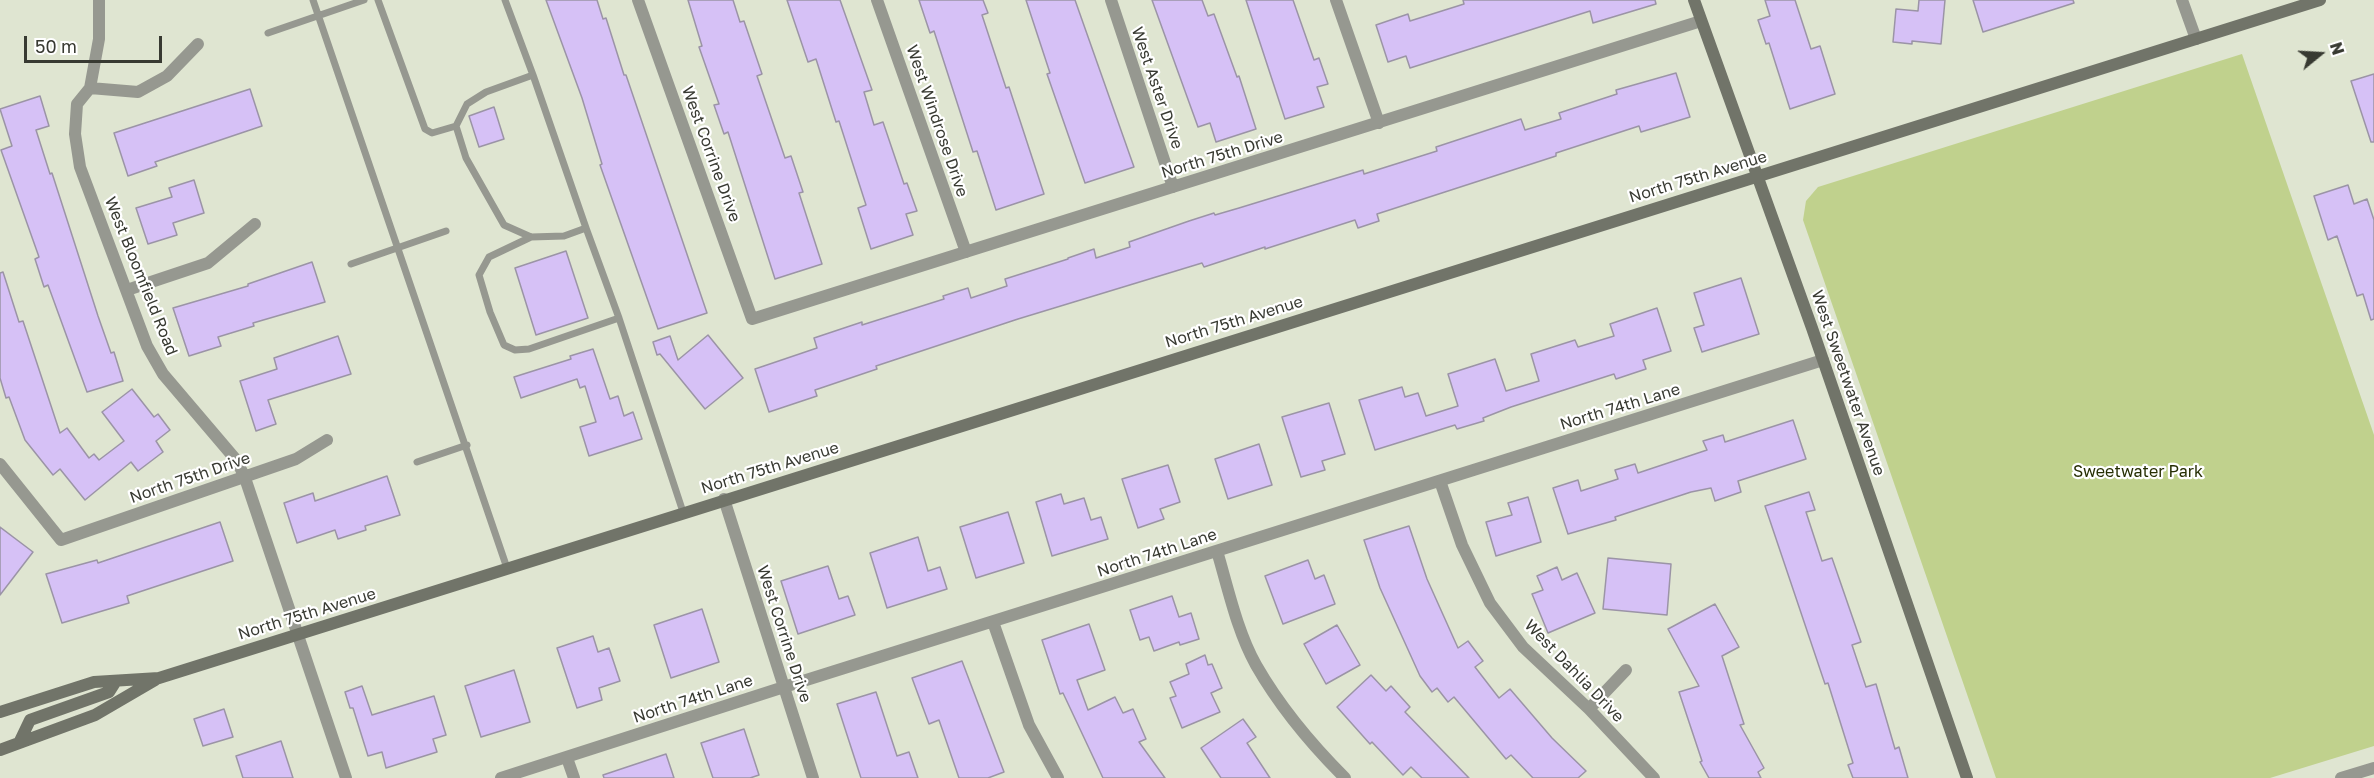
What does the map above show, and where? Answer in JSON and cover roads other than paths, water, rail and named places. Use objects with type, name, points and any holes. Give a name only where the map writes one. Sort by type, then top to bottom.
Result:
[{"type":"main road","name":"West Sweetwater Avenue","points":[[1694,0],[1823,360],[1967,778]]},
{"type":"main road","name":"North 75th Avenue","points":[[0,750],[95,715],[159,678],[2320,0]]},
{"type":"main road","name":"North 75th Avenue","points":[[0,712],[94,682],[159,678]]},
{"type":"main road","points":[[19,743],[30,720],[109,692],[116,681]]},
{"type":"street","name":"West Bloomfield Road","points":[[99,0],[99,39],[90,88],[77,104],[75,134],[80,167],[147,346],[163,374],[237,461],[245,478],[346,778]]},
{"type":"street","name":"West Corrine Drive","points":[[638,0],[752,319]]},
{"type":"street","name":"West Windrose Drive","points":[[877,0],[966,252]]},
{"type":"street","name":"West Aster Drive","points":[[1110,0],[1173,187]]},
{"type":"street","points":[[1336,0],[1379,123]]},
{"type":"street","points":[[2182,0],[2196,39]]},
{"type":"street","name":"North 75th Drive","points":[[752,319],[1701,21]]},
{"type":"street","points":[[90,88],[138,92],[167,76],[198,44]]},
{"type":"street","points":[[127,290],[208,263],[255,224]]},
{"type":"street","name":"North 74th Lane","points":[[501,778],[1823,360]]},
{"type":"street","name":"North 75th Drive","points":[[0,464],[61,540],[296,459],[327,440]]},
{"type":"street","name":"West Dahlia Drive","points":[[1440,481],[1462,545],[1490,603],[1523,647],[1589,709],[1654,778]]},
{"type":"street","name":"West Corrine Drive","points":[[724,500],[813,778]]},
{"type":"street","points":[[1216,551],[1255,663],[1286,711],[1322,755],[1345,778]]},
{"type":"street","points":[[993,622],[1029,725],[1058,778]]},
{"type":"street","points":[[1589,709],[1626,670]]},
{"type":"street","points":[[567,758],[574,778]]},
{"type":"street","points":[[2341,778],[2374,768]]},
{"type":"lane","points":[[313,0],[467,445],[507,568]]},
{"type":"lane","points":[[268,33],[364,0]]},
{"type":"lane","points":[[378,0],[425,129],[432,133],[456,126]]},
{"type":"lane","points":[[505,0],[619,318],[683,512]]},
{"type":"lane","points":[[531,237],[504,225],[497,215],[466,158],[456,126],[467,104],[486,92],[533,75]]},
{"type":"lane","points":[[586,228],[564,236],[531,237],[489,257],[480,275],[490,312],[504,345],[515,350],[529,349],[619,318]]},
{"type":"lane","points":[[351,264],[446,231]]},
{"type":"lane","points":[[417,462],[467,445]]},
{"type":"park label","name":"Sweetwater Park","points":[[2138,472]]}]
